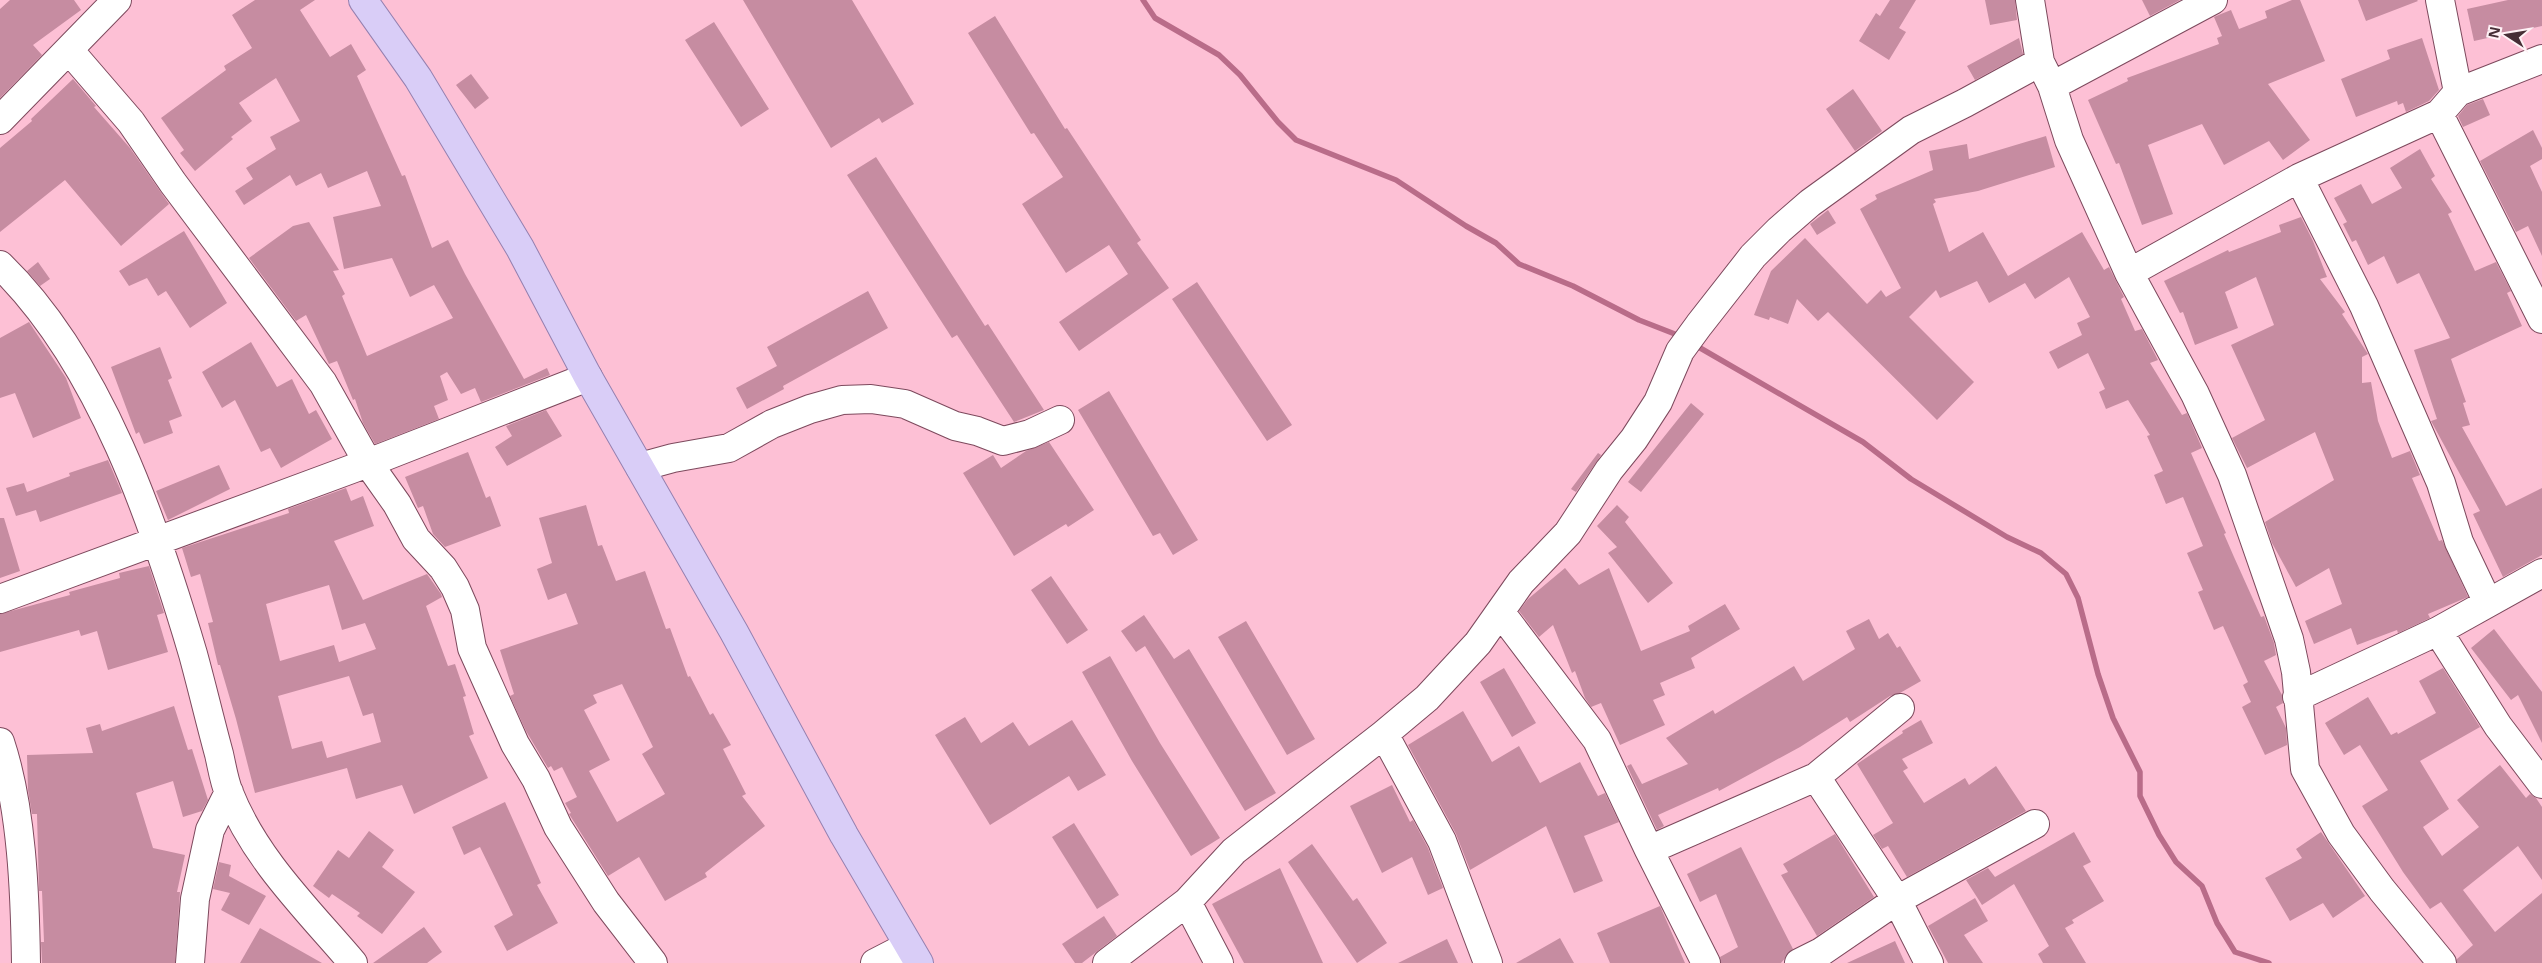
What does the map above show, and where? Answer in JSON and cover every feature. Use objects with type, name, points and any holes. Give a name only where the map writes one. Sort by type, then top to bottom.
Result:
[{"type":"main road","points":[[362,0],[418,78],[520,248],[588,377],[734,632],[914,955]]},
{"type":"street","points":[[0,120],[117,0]]},
{"type":"street","points":[[2030,0],[2040,62],[2052,86],[2069,140],[2129,273],[2194,394],[2232,475],[2289,639],[2296,672],[2305,769],[2315,791],[2341,834],[2382,890],[2442,963]]},
{"type":"street","points":[[2052,86],[2213,0]]},
{"type":"street","points":[[2440,0],[2458,92]]},
{"type":"street","points":[[69,50],[131,122],[179,191],[323,383],[368,463],[397,504],[416,538],[443,568],[455,587],[465,610],[472,648],[515,744],[536,779],[558,826],[606,902],[653,963]]},
{"type":"street","points":[[2129,273],[2298,178],[2439,114],[2458,92],[2542,59]]},
{"type":"street","points":[[1107,963],[1187,902],[1234,851],[1427,698],[1478,643],[1501,613],[1520,582],[1568,533],[1608,470],[1634,439],[1658,402],[1680,351],[1753,256],[1779,230],[1810,203],[1911,130],[2040,62]]},
{"type":"street","points":[[2439,114],[2542,319]]},
{"type":"street","points":[[2298,178],[2364,306],[2441,483],[2459,542],[2488,603]]},
{"type":"street","points":[[0,265],[28,291],[60,336],[115,434],[157,543],[193,655],[229,792],[261,853],[353,963]]},
{"type":"street","points":[[0,599],[157,543],[588,377]]},
{"type":"street","points":[[640,468],[673,458],[729,448],[772,424],[810,409],[842,400],[871,399],[905,404],[955,426],[977,430],[1003,441],[1030,434],[1060,420]]},
{"type":"street","points":[[2297,697],[2438,631],[2542,573]]},
{"type":"street","points":[[1501,613],[1598,740],[1649,850],[1706,963]]},
{"type":"street","points":[[2438,631],[2498,726],[2542,784]]},
{"type":"street","points":[[1649,850],[1816,777],[1900,708]]},
{"type":"street","points":[[1384,734],[1442,841],[1488,963]]},
{"type":"street","points":[[0,742],[6,760],[15,810],[26,917],[26,963]]},
{"type":"street","points":[[1816,777],[1896,900],[1928,963]]},
{"type":"street","points":[[190,963],[194,899],[210,830],[229,792]]},
{"type":"street","points":[[1799,963],[1821,952],[1896,900],[2035,824]]},
{"type":"street","points":[[1187,902],[1219,963]]},
{"type":"street","points":[[875,963],[914,955]]},
{"type":"building","points":[[10,0],[74,0],[81,10],[33,45],[42,55],[0,98],[0,9]]},
{"type":"building","points":[[255,0],[315,0],[300,10],[330,57],[351,44],[366,70],[357,76],[402,176],[405,175],[432,248],[448,240],[524,379],[547,368],[550,375],[481,402],[475,388],[461,394],[447,372],[440,376],[448,400],[434,406],[439,419],[375,444],[363,423],[355,399],[353,400],[337,361],[329,364],[306,315],[296,321],[249,258],[293,226],[309,222],[339,270],[333,271],[345,294],[342,296],[367,356],[453,318],[434,285],[410,297],[392,258],[344,269],[333,217],[381,206],[367,171],[328,188],[321,173],[296,186],[290,175],[244,205],[235,191],[253,179],[246,168],[276,149],[270,137],[300,121],[276,78],[239,103],[252,121],[231,137],[233,139],[195,171],[180,153],[184,150],[161,118],[226,70],[224,66],[252,48],[232,15]]},
{"type":"building","points":[[743,0],[852,0],[914,104],[882,123],[879,118],[831,148]]},
{"type":"building","points":[[1890,0],[1916,0],[1899,28],[1906,32],[1889,60],[1859,41],[1876,13],[1880,16]]},
{"type":"building","points":[[1985,0],[2015,0],[2017,20],[1990,25]]},
{"type":"building","points":[[2142,0],[2180,0],[2150,16]]},
{"type":"building","points":[[2292,0],[2300,0],[2325,61],[2268,84],[2310,140],[2283,160],[2269,141],[2224,165],[2202,124],[2148,145],[2173,214],[2142,225],[2119,163],[2116,164],[2088,100],[2128,81],[2127,78],[2219,44],[2217,38],[2222,36],[2214,17],[2231,10],[2239,29],[2267,18],[2265,11]]},
{"type":"building","points":[[2358,0],[2417,0],[2418,1],[2366,21]]},
{"type":"building","points":[[2508,0],[2542,0],[2542,26],[2474,41],[2467,9]]},
{"type":"building","points":[[995,16],[1065,129],[1067,128],[1141,240],[1137,243],[1169,288],[1079,351],[1059,322],[1128,274],[1109,245],[1066,273],[1022,204],[1063,177],[1034,133],[1031,134],[968,33]]},
{"type":"building","points":[[714,22],[769,109],[741,127],[685,40]]},
{"type":"building","points":[[2019,38],[2023,54],[1975,80],[1967,66]]},
{"type":"building","points":[[2422,38],[2439,90],[2429,101],[2406,112],[2403,103],[2398,105],[2397,101],[2356,117],[2341,79],[2390,59],[2387,50]]},
{"type":"building","points":[[471,74],[489,98],[475,109],[456,85]]},
{"type":"building","points":[[73,79],[96,106],[94,107],[130,148],[169,204],[121,246],[65,180],[0,232],[0,148],[32,121],[31,119]]},
{"type":"building","points":[[1853,89],[1882,131],[1855,151],[1826,109]]},
{"type":"building","points":[[2483,99],[2490,115],[2463,127],[2458,116],[2467,105]]},
{"type":"building","points":[[2533,130],[2542,148],[2542,159],[2530,166],[2542,192],[2542,256],[2528,226],[2516,232],[2480,161]]},
{"type":"building","points":[[2046,136],[2055,167],[1978,191],[1934,199],[1936,202],[1933,204],[1949,252],[1983,232],[2008,276],[2082,232],[2104,270],[2109,267],[2124,297],[2121,299],[2135,331],[2142,329],[2158,360],[2150,363],[2182,415],[2187,413],[2202,448],[2191,453],[2226,533],[2224,534],[2234,557],[2261,617],[2264,616],[2274,643],[2276,655],[2264,661],[2282,695],[2283,703],[2276,707],[2286,728],[2287,745],[2265,755],[2242,707],[2251,702],[2243,685],[2248,682],[2223,626],[2214,630],[2198,592],[2203,590],[2187,553],[2203,546],[2183,497],[2166,504],[2154,475],[2163,471],[2147,436],[2150,435],[2128,400],[2106,409],[2099,392],[2105,389],[2088,353],[2058,369],[2049,352],[2082,335],[2077,323],[2090,317],[2069,277],[2035,299],[2025,283],[1989,303],[1977,281],[1940,298],[1936,290],[1909,317],[1974,382],[1937,420],[1828,312],[1818,321],[1797,299],[1788,324],[1770,317],[1769,320],[1754,315],[1771,271],[1805,238],[1867,304],[1881,290],[1886,297],[1901,288],[1860,209],[1877,199],[1875,195],[1933,170],[1929,151],[1967,144],[1969,159]]},
{"type":"building","points":[[2420,149],[2435,176],[2431,179],[2452,212],[2448,214],[2475,271],[2496,262],[2511,291],[2507,293],[2522,326],[2451,359],[2466,402],[2463,403],[2470,425],[2462,427],[2506,506],[2542,488],[2542,555],[2503,577],[2473,514],[2480,511],[2431,421],[2437,419],[2414,350],[2450,338],[2419,273],[2397,284],[2384,256],[2368,265],[2356,240],[2352,242],[2343,224],[2347,222],[2334,198],[2361,184],[2372,204],[2402,188],[2390,168]]},
{"type":"building","points":[[876,157],[985,326],[988,324],[1044,410],[1014,422],[957,335],[952,338],[847,175]]},
{"type":"building","points":[[1828,210],[1836,223],[1817,235],[1810,224]]},
{"type":"building","points":[[2301,217],[2327,277],[2320,279],[2345,312],[2342,314],[2368,354],[2362,357],[2362,383],[2371,382],[2378,421],[2392,458],[2410,451],[2420,475],[2412,478],[2439,541],[2442,540],[2468,597],[2428,614],[2430,618],[2398,633],[2397,630],[2357,645],[2351,628],[2314,644],[2305,621],[2342,604],[2329,568],[2296,587],[2272,543],[2265,522],[2334,480],[2315,432],[2247,468],[2232,438],[2265,420],[2231,345],[2274,325],[2256,277],[2225,292],[2238,328],[2195,345],[2183,312],[2180,313],[2164,281],[2228,250],[2229,252],[2281,232],[2279,225]]},
{"type":"building","points":[[184,231],[227,303],[190,328],[166,291],[158,296],[147,278],[129,286],[119,271]]},
{"type":"building","points":[[38,262],[50,279],[40,286],[27,271]]},
{"type":"building","points":[[1197,282],[1292,425],[1267,441],[1172,299]]},
{"type":"building","points":[[868,291],[888,328],[783,386],[784,389],[747,409],[736,388],[777,366],[767,347]]},
{"type":"building","points":[[29,322],[66,378],[81,418],[33,438],[15,393],[0,398],[0,338]]},
{"type":"building","points":[[251,342],[277,387],[292,379],[309,414],[316,410],[332,439],[281,468],[270,448],[261,452],[235,400],[222,408],[202,372]]},
{"type":"building","points":[[160,347],[172,378],[168,380],[182,416],[169,421],[173,433],[144,444],[139,432],[136,434],[111,367]]},
{"type":"building","points":[[1109,391],[1198,540],[1173,555],[1160,533],[1153,536],[1078,410]]},
{"type":"building","points":[[1691,403],[1704,414],[1641,492],[1628,482]]},
{"type":"building","points":[[546,410],[562,436],[507,466],[495,447],[512,436],[506,426]]},
{"type":"building","points":[[1049,442],[1094,510],[1068,527],[1066,524],[1014,556],[963,473],[993,455],[1001,468],[1026,451]]},
{"type":"building","points":[[468,452],[486,498],[490,496],[501,526],[445,547],[433,534],[423,506],[418,508],[405,477]]},
{"type":"building","points":[[1598,453],[1601,455],[1576,492],[1571,489]]},
{"type":"building","points":[[108,460],[122,493],[40,522],[36,510],[16,516],[6,488],[24,483],[27,492],[70,476],[69,473]]},
{"type":"building","points":[[219,465],[230,489],[168,520],[156,491]]},
{"type":"building","points":[[346,488],[351,501],[363,496],[374,526],[334,541],[363,600],[427,574],[442,597],[426,606],[448,666],[455,664],[466,696],[463,697],[474,734],[469,736],[488,778],[414,814],[402,785],[356,799],[347,768],[255,793],[236,719],[220,665],[218,665],[208,623],[213,622],[200,574],[191,577],[182,548],[289,513],[288,509]],"holes":[[[329,585],[342,630],[365,623],[376,649],[339,662],[334,645],[280,661],[266,604]],[[349,676],[363,716],[373,713],[381,742],[327,758],[322,741],[292,749],[278,696]]]},
{"type":"building","points":[[586,505],[598,546],[602,545],[616,581],[645,571],[666,629],[670,628],[688,677],[690,676],[710,715],[713,713],[731,745],[723,749],[746,794],[742,796],[765,826],[705,873],[707,877],[665,901],[639,857],[608,876],[569,814],[571,813],[565,803],[577,797],[562,767],[554,771],[551,766],[548,768],[526,731],[510,696],[514,694],[500,650],[578,624],[566,593],[548,600],[537,569],[552,563],[539,518]],"holes":[[[622,684],[653,747],[642,754],[665,794],[617,822],[589,771],[610,760],[584,710],[597,703],[593,695]]]},
{"type":"building","points":[[1617,505],[1629,517],[1625,522],[1673,583],[1648,603],[1608,553],[1617,547],[1597,526]]},
{"type":"building","points":[[0,518],[4,518],[20,571],[0,578]]},
{"type":"building","points":[[149,566],[164,613],[157,615],[168,652],[108,670],[97,631],[81,636],[79,630],[0,652],[0,614],[70,595],[69,592],[120,578],[119,573]]},
{"type":"building","points":[[1565,568],[1579,585],[1609,568],[1641,651],[1690,631],[1688,626],[1725,604],[1740,629],[1691,658],[1695,668],[1660,683],[1665,695],[1653,700],[1665,725],[1620,745],[1601,703],[1591,707],[1585,698],[1575,671],[1572,673],[1553,625],[1539,637],[1519,611],[1528,599]]},
{"type":"building","points":[[1051,576],[1088,630],[1067,644],[1031,590]]},
{"type":"building","points":[[1144,615],[1174,659],[1189,649],[1276,793],[1245,811],[1145,646],[1136,652],[1121,631]]},
{"type":"building","points":[[1869,619],[1879,639],[1888,633],[1897,648],[1900,646],[1921,681],[1900,693],[1890,696],[1850,722],[1847,717],[1800,747],[1719,791],[1718,788],[1658,815],[1664,826],[1657,830],[1627,766],[1631,764],[1642,784],[1688,764],[1666,738],[1713,710],[1715,714],[1794,666],[1803,681],[1855,649],[1846,631]]},
{"type":"building","points":[[1246,621],[1315,739],[1287,755],[1218,637]]},
{"type":"building","points":[[2494,629],[2542,692],[2542,743],[2518,695],[2511,700],[2471,648]]},
{"type":"building","points":[[1110,656],[1160,743],[1220,838],[1191,856],[1132,761],[1082,672]]},
{"type":"building","points":[[1504,668],[1536,723],[1512,737],[1480,682]]},
{"type":"building","points":[[2443,668],[2480,727],[2420,761],[2449,809],[2423,827],[2442,856],[2479,827],[2457,800],[2500,765],[2526,798],[2530,794],[2536,798],[2542,807],[2542,880],[2518,846],[2463,890],[2495,932],[2542,893],[2542,963],[2457,963],[2457,959],[2473,945],[2441,902],[2430,909],[2403,872],[2362,806],[2388,790],[2360,745],[2344,755],[2325,723],[2368,697],[2391,735],[2397,732],[2398,734],[2436,713],[2419,681]]},
{"type":"building","points":[[174,706],[188,750],[192,749],[208,800],[202,811],[183,817],[173,781],[136,793],[153,848],[185,855],[177,892],[180,892],[175,963],[42,963],[41,942],[44,942],[42,891],[39,891],[37,814],[32,814],[28,790],[27,755],[93,753],[86,728],[100,724],[102,731]]},
{"type":"building","points":[[1463,711],[1492,762],[1519,746],[1540,783],[1580,762],[1598,796],[1605,793],[1619,822],[1584,836],[1603,881],[1574,893],[1546,826],[1470,870],[1456,834],[1408,745]]},
{"type":"building","points":[[965,717],[981,743],[1013,722],[1029,746],[1072,720],[1106,775],[1078,791],[1069,776],[990,825],[935,735]]},
{"type":"building","points":[[1921,720],[1933,743],[1902,759],[1908,768],[1903,771],[1924,803],[1965,778],[1969,785],[1996,766],[2026,811],[1907,877],[1888,846],[1882,849],[1873,835],[1893,823],[1857,764],[1903,733],[1902,731]]},
{"type":"building","points":[[1392,785],[1410,822],[1413,820],[1428,848],[1443,888],[1428,895],[1412,857],[1382,873],[1350,806]]},
{"type":"building","points":[[505,802],[541,883],[537,885],[558,923],[507,951],[494,926],[513,915],[480,847],[464,855],[452,827]]},
{"type":"building","points":[[1074,823],[1119,895],[1097,909],[1052,837]]},
{"type":"building","points":[[369,831],[394,850],[382,867],[415,892],[382,934],[357,916],[360,913],[332,894],[329,898],[313,886],[338,850],[349,858]]},
{"type":"building","points":[[2074,832],[2091,862],[2083,866],[2104,901],[2072,920],[2074,923],[2065,928],[2086,963],[2043,963],[2038,954],[2049,946],[2014,884],[1982,905],[1966,880],[1988,868],[1995,877]]},
{"type":"building","points":[[2321,832],[2365,896],[2333,918],[2323,903],[2290,921],[2265,878],[2302,858],[2296,849]]},
{"type":"building","points":[[1835,834],[1874,897],[1817,936],[1781,875],[1788,872],[1783,864]]},
{"type":"building","points":[[1312,844],[1353,901],[1357,898],[1387,943],[1357,963],[1288,862]]},
{"type":"building","points":[[1741,847],[1793,949],[1781,963],[1721,963],[1720,957],[1738,947],[1716,894],[1700,902],[1687,874]]},
{"type":"building","points":[[219,862],[231,865],[229,876],[266,896],[249,925],[221,910],[230,893],[213,889]]},
{"type":"building","points":[[1280,868],[1323,963],[1244,963],[1212,904]]},
{"type":"building","points":[[1975,898],[1988,921],[1964,935],[1983,963],[1948,963],[1928,926]]},
{"type":"building","points":[[1660,906],[1685,963],[1610,963],[1597,933]]},
{"type":"building","points":[[1104,916],[1117,936],[1082,963],[1075,963],[1062,944]]},
{"type":"building","points":[[424,927],[442,952],[427,963],[373,963]]},
{"type":"building","points":[[260,928],[322,963],[240,963]]},
{"type":"building","points":[[1560,938],[1574,963],[1516,963]]},
{"type":"building","points":[[1447,939],[1458,963],[1398,963]]},
{"type":"building","points":[[1895,941],[1905,963],[1847,963]]},
{"type":"waterway","points":[[1143,0],[1155,18],[1219,55],[1240,75],[1278,122],[1296,140],[1396,180],[1466,226],[1496,243],[1519,264],[1573,286],[1639,320],[1680,336]]},
{"type":"waterway","points":[[1695,345],[1863,442],[1911,479],[2007,537],[2041,553],[2066,574],[2078,598],[2098,674],[2113,718],[2140,772],[2140,796],[2159,835],[2176,862],[2202,886],[2217,923],[2235,952],[2269,963]]}]
